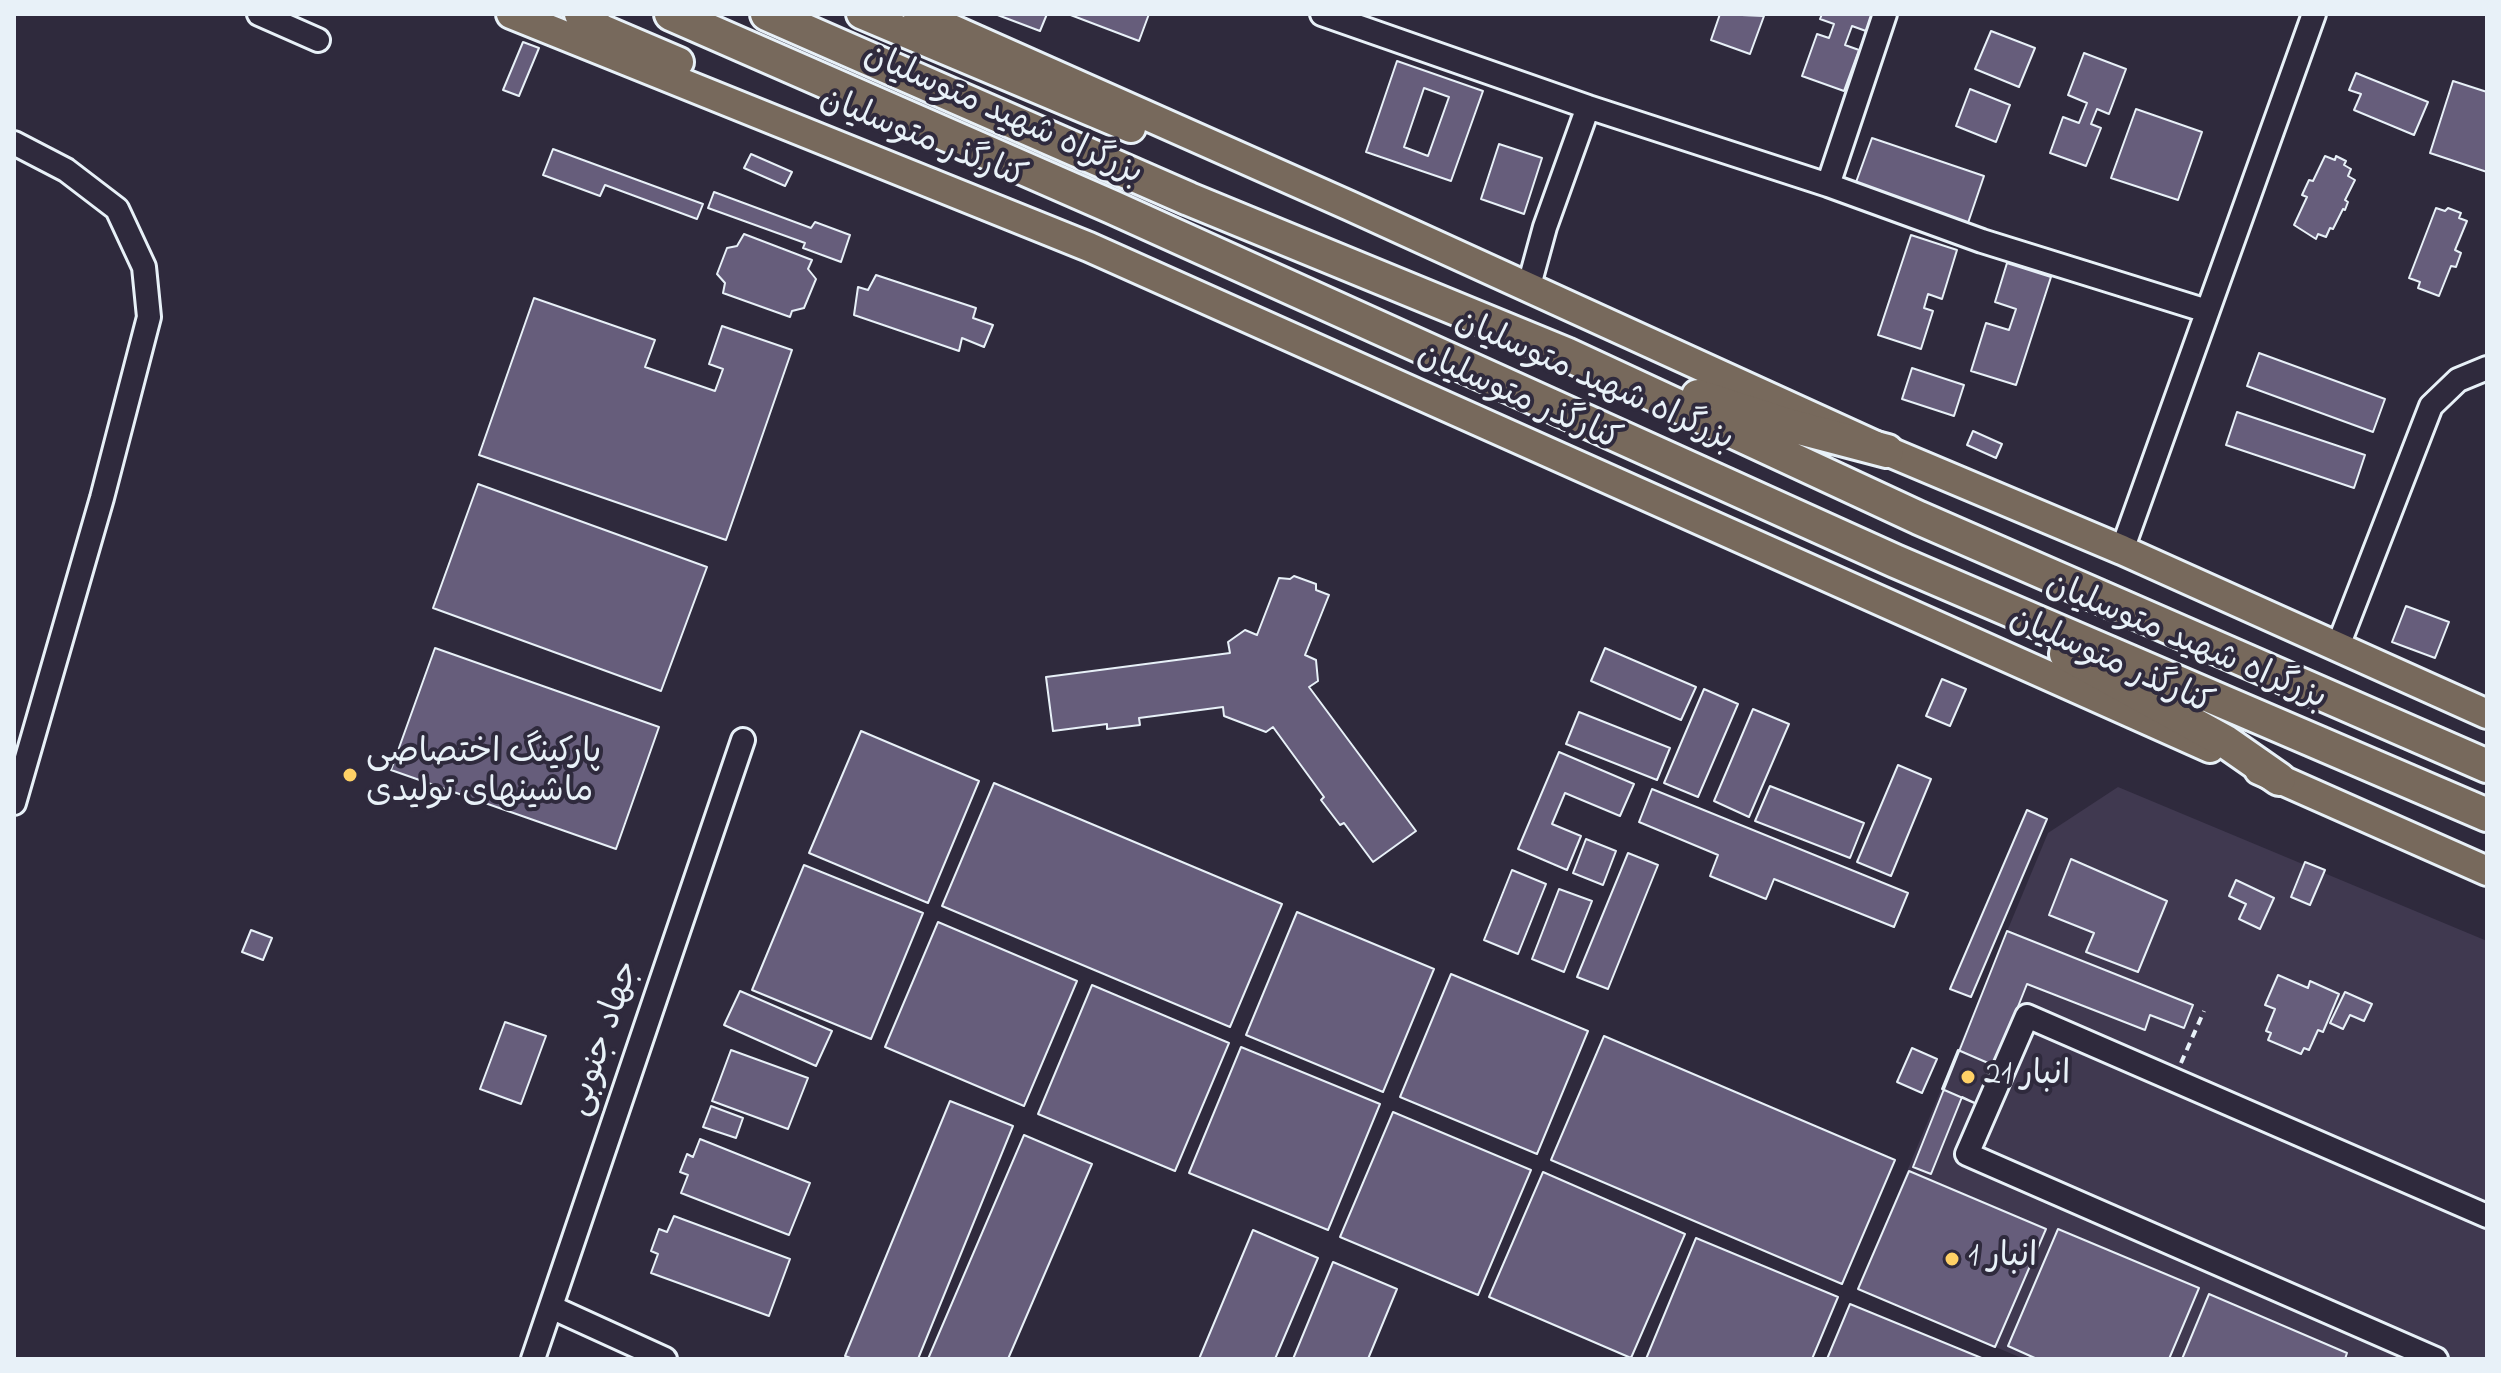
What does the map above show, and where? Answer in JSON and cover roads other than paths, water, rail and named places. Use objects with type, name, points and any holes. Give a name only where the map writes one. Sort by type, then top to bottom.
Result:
[{"type":"highway","name":"بزرگراه شهید متوسلیان","points":[[671,14],[1112,207],[1895,561],[2487,815]]},
{"type":"highway","name":"بزرگراه شهید متوسلیان","points":[[767,14],[1189,199],[1566,354],[1919,518],[2487,766]]},
{"type":"highway","points":[[1566,354],[1788,425],[1887,451]]},
{"type":"highway","points":[[1895,561],[2226,742],[2279,779]]},
{"type":"main road","name":"کنارگذر متوسلیان","points":[[511,14],[1066,237],[2487,871]]},
{"type":"main road","points":[[579,14],[604,30],[917,166],[1066,237]]},
{"type":"main road","points":[[861,14],[1243,175],[1350,206]]},
{"type":"main road","points":[[918,14],[1350,206],[1887,451],[2122,550],[2487,714]]},
{"type":"street","points":[[259,14],[318,40]]},
{"type":"street","points":[[1322,14],[1588,107],[1828,185],[1982,241],[2207,311]]},
{"type":"street","points":[[1828,185],[1885,14]]},
{"type":"street","points":[[2122,550],[2314,14]]},
{"type":"street","points":[[1528,289],[1545,227],[1588,107]]},
{"type":"street","points":[[14,143],[66,170],[117,209],[144,267],[149,317],[98,513],[14,803]]},
{"type":"street","points":[[2338,646],[2431,406],[2458,380],[2487,368]]},
{"type":"street","name":"جهاد جنوبی","points":[[533,1359],[743,740]]},
{"type":"street","points":[[2436,1359],[1967,1154],[2027,1016],[2487,1216]]},
{"type":"street","points":[[551,1307],[665,1359]]},
{"type":"place","name":"پارکینگ اختصاصی ماشینهای تولیدی","points":[[350,775]]},
{"type":"place","name":"انبار 21","points":[[1968,1077]]},
{"type":"place","name":"انبار 1","points":[[1952,1259]]}]
